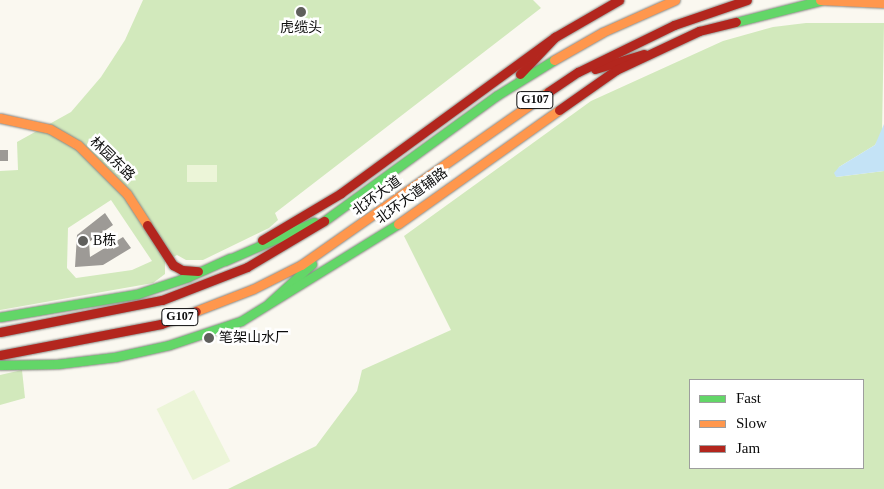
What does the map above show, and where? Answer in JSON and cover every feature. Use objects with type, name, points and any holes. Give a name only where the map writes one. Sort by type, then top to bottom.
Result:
[{"type":"main road","points":[[225,261],[341,193],[555,37],[619,0]]},
{"type":"main road","name":"北环大道","points":[[0,332],[102,314],[162,300],[226,277],[303,236],[354,201],[496,96],[603,32],[675,0]]},
{"type":"main road","name":"北环大道","points":[[0,355],[111,335],[207,308],[301,265],[345,236],[513,115],[578,72],[674,25],[747,0]]},
{"type":"main road","name":"北环大道辅路","points":[[0,365],[57,364],[144,352],[240,321],[389,230],[569,100],[644,54],[699,31],[739,18],[821,0],[884,4]]},
{"type":"main road","points":[[496,96],[555,37]]},
{"type":"main road","points":[[578,72],[644,54]]},
{"type":"main road","name":"林园东路","points":[[0,118],[50,129],[91,156],[127,194],[172,263]]},
{"type":"main road","points":[[0,317],[147,291],[166,285],[205,270],[354,201]]},
{"type":"main road","points":[[269,303],[345,236]]},
{"type":"main road","points":[[172,263],[182,270],[205,270]]},
{"type":"main road","points":[[166,285],[173,275],[172,263]]},
{"type":"main road","points":[[102,314],[147,291]]},
{"type":"green space","points":[[143,0],[533,0],[541,8],[275,213],[278,220],[269,228],[203,260],[186,260],[177,255],[165,262],[165,274],[153,283],[0,310],[0,171],[18,170],[17,142],[71,112],[101,77],[125,40]],"holes":[[[111,200],[152,261],[132,270],[76,278],[67,268],[68,228]]]},
{"type":"green space","points":[[806,23],[884,23],[882,133],[875,145],[839,167],[836,177],[884,171],[884,489],[228,489],[316,446],[357,391],[362,370],[451,330],[404,236],[591,101],[723,41],[773,27]]},
{"type":"green space","points":[[187,165],[217,165],[217,182],[187,182]]},
{"type":"green space","points":[[22,370],[25,398],[0,405],[0,375]]},
{"type":"green space","points":[[194,390],[230,461],[193,480],[157,409]]},
{"type":"water","points":[[884,124],[884,171],[836,177],[834,173],[839,167],[875,145]]},
{"type":"building","points":[[0,150],[8,150],[8,161],[0,161]]},
{"type":"building","name":"B栋","points":[[105,213],[113,225],[89,242],[90,257],[123,237],[131,248],[103,265],[75,267],[77,235]]},
{"type":"traffic: fast","points":[[736,22],[822,0]]},
{"type":"traffic: fast","points":[[324,221],[496,96],[554,60]]},
{"type":"traffic: fast","points":[[225,261],[314,222]]},
{"type":"traffic: fast","points":[[0,365],[57,364],[115,357],[169,345],[241,321],[398,224]]},
{"type":"traffic: fast","points":[[0,317],[137,294],[188,277],[230,258]]},
{"type":"traffic: fast","points":[[269,303],[312,264]]},
{"type":"traffic: slow","points":[[554,60],[603,32],[675,0]]},
{"type":"traffic: slow","points":[[820,0],[884,3]]},
{"type":"traffic: slow","points":[[196,311],[253,289],[301,265],[548,92]]},
{"type":"traffic: slow","points":[[398,224],[559,110]]},
{"type":"traffic: slow","points":[[0,118],[50,129],[78,145],[127,194],[147,225]]},
{"type":"traffic: jam","points":[[262,240],[341,193],[555,37],[619,0]]},
{"type":"traffic: jam","points":[[548,92],[578,72],[674,25],[747,0]]},
{"type":"traffic: jam","points":[[559,110],[616,70],[699,31],[736,22]]},
{"type":"traffic: jam","points":[[520,74],[555,37]]},
{"type":"traffic: jam","points":[[595,69],[644,54]]},
{"type":"traffic: jam","points":[[0,332],[162,300],[247,267],[324,221]]},
{"type":"traffic: jam","points":[[147,225],[173,265],[182,270],[198,271]]},
{"type":"traffic: jam","points":[[0,355],[161,324],[196,311]]},
{"type":"place","name":"虎缆头","points":[[301,12]]},
{"type":"place","name":"B栋","points":[[83,241]]},
{"type":"place","name":"笔架山水厂","points":[[209,338]]}]
